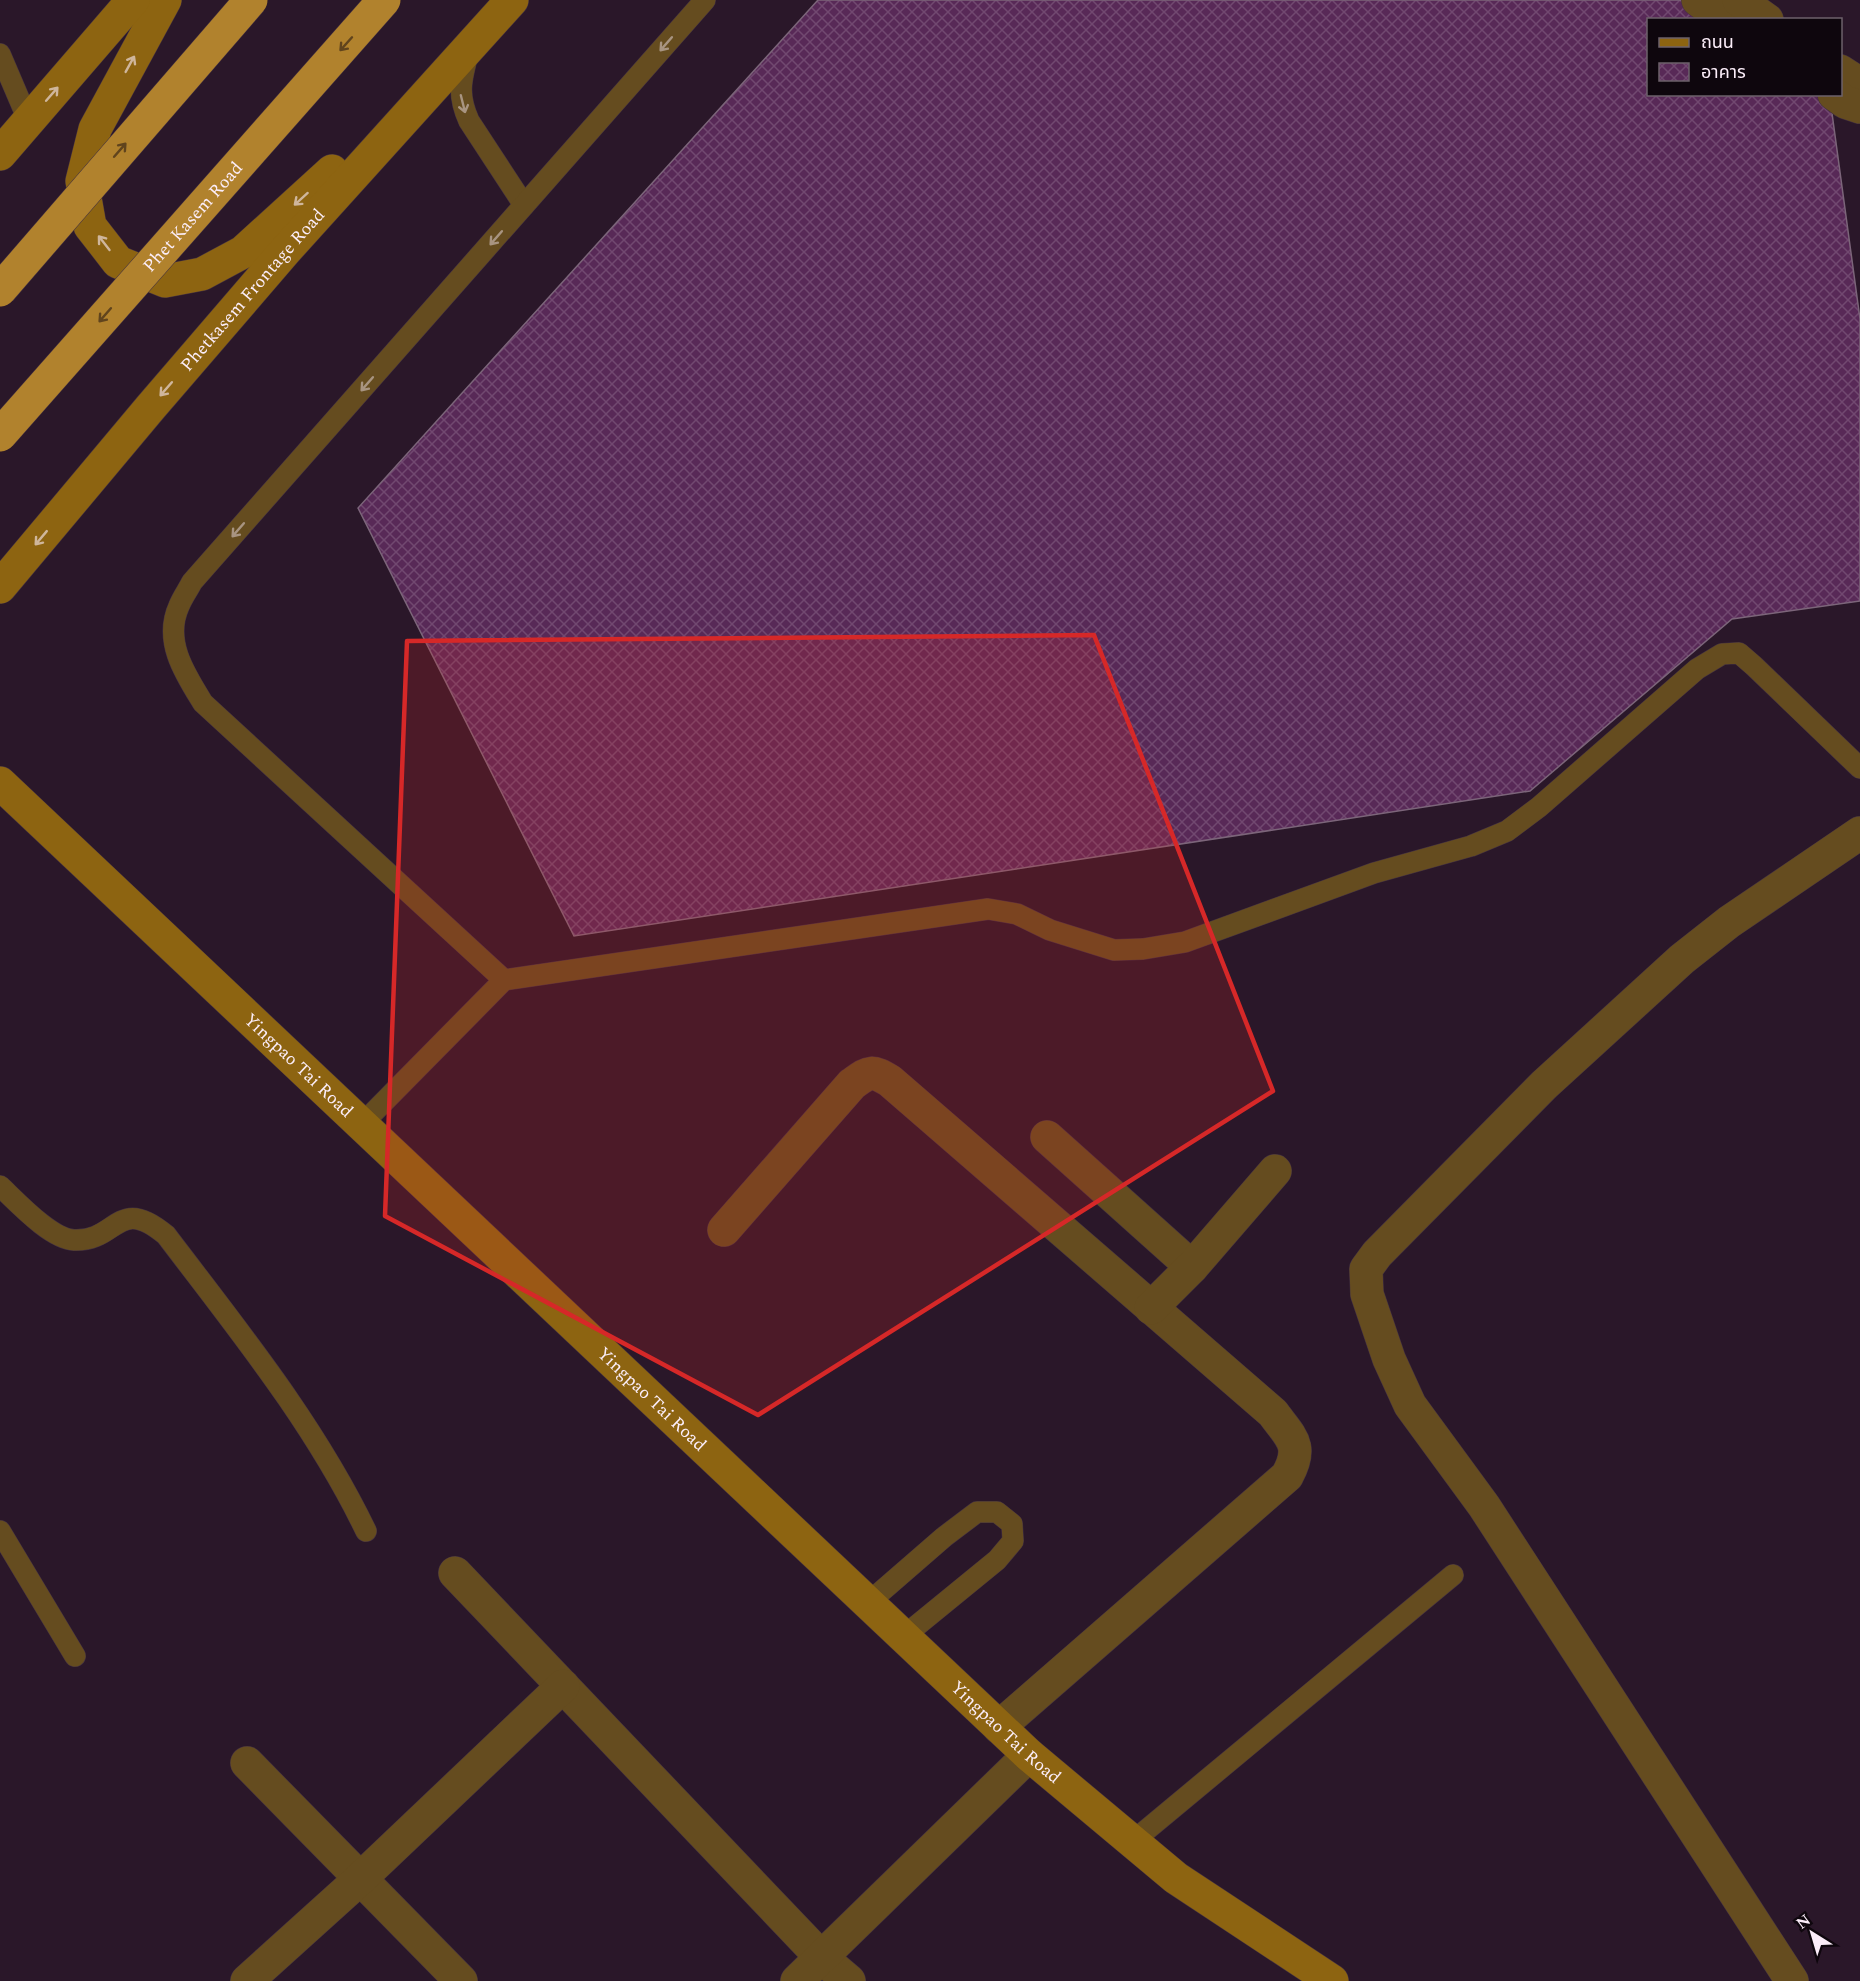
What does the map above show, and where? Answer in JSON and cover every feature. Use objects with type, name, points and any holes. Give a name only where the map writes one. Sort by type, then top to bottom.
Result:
[{"type":"highway","points":[[0,290],[251,0]]},
{"type":"highway","name":"Phet Kasem Road","points":[[0,435],[384,0]]},
{"type":"main road","points":[[0,154],[133,0]]},
{"type":"main road","points":[[165,0],[95,129],[82,180],[90,226],[118,262],[165,281],[202,274],[243,252],[469,47]]},
{"type":"main road","name":"Phetkasem Frontage Road","points":[[0,588],[286,250],[512,0]]},
{"type":"main road","name":"Yingpao Tai Road","points":[[0,783],[1029,1755],[1176,1878],[1332,1981]]},
{"type":"street","points":[[1698,0],[1745,14]]},
{"type":"street","points":[[1842,72],[1860,84]]},
{"type":"street","points":[[1837,96],[1845,102],[1860,106]]},
{"type":"street","points":[[1792,1981],[1484,1506],[1410,1405],[1389,1359],[1367,1294],[1366,1269],[1377,1254],[1544,1085],[1682,959],[1729,922],[1860,833]]},
{"type":"street","points":[[724,1230],[852,1084],[868,1073],[877,1073],[890,1081],[1273,1413],[1295,1443],[1296,1461],[1287,1476],[999,1726]]},
{"type":"street","points":[[1047,1137],[1192,1267]]},
{"type":"street","points":[[1151,1308],[1192,1267],[1275,1171]]},
{"type":"street","points":[[454,1573],[822,1958],[849,1981]]},
{"type":"street","points":[[247,1981],[360,1879],[563,1686]]},
{"type":"street","points":[[797,1981],[1029,1755]]},
{"type":"street","points":[[247,1763],[461,1981]]},
{"type":"lane","points":[[504,980],[203,703],[181,669],[172,636],[178,608],[192,582],[705,0]]},
{"type":"lane","points":[[469,47],[461,81],[462,107],[524,206]]},
{"type":"lane","points":[[0,54],[28,122]]},
{"type":"lane","points":[[361,1125],[504,980],[988,909],[1017,914],[1050,930],[1114,950],[1143,949],[1185,942],[1363,876],[1471,846],[1507,831],[1539,807],[1697,669],[1722,654],[1739,653],[1860,768]]},
{"type":"lane","points":[[0,1186],[42,1223],[73,1240],[93,1238],[124,1220],[140,1218],[153,1224],[166,1235],[269,1370],[309,1431],[366,1531]]},
{"type":"lane","points":[[868,1603],[944,1537],[977,1512],[997,1512],[1012,1524],[1013,1541],[997,1560],[904,1636]]},
{"type":"lane","points":[[0,1531],[75,1656]]},
{"type":"lane","points":[[1132,1842],[1453,1575]]},
{"type":"highlighted area","points":[[1094,635],[1273,1091],[758,1415],[385,1216],[407,641]]},
{"type":"building","points":[[818,0],[1683,0],[1707,18],[1647,18],[1647,96],[1818,96],[1831,106],[1860,319],[1860,601],[1732,619],[1530,791],[574,936],[358,508]]}]
